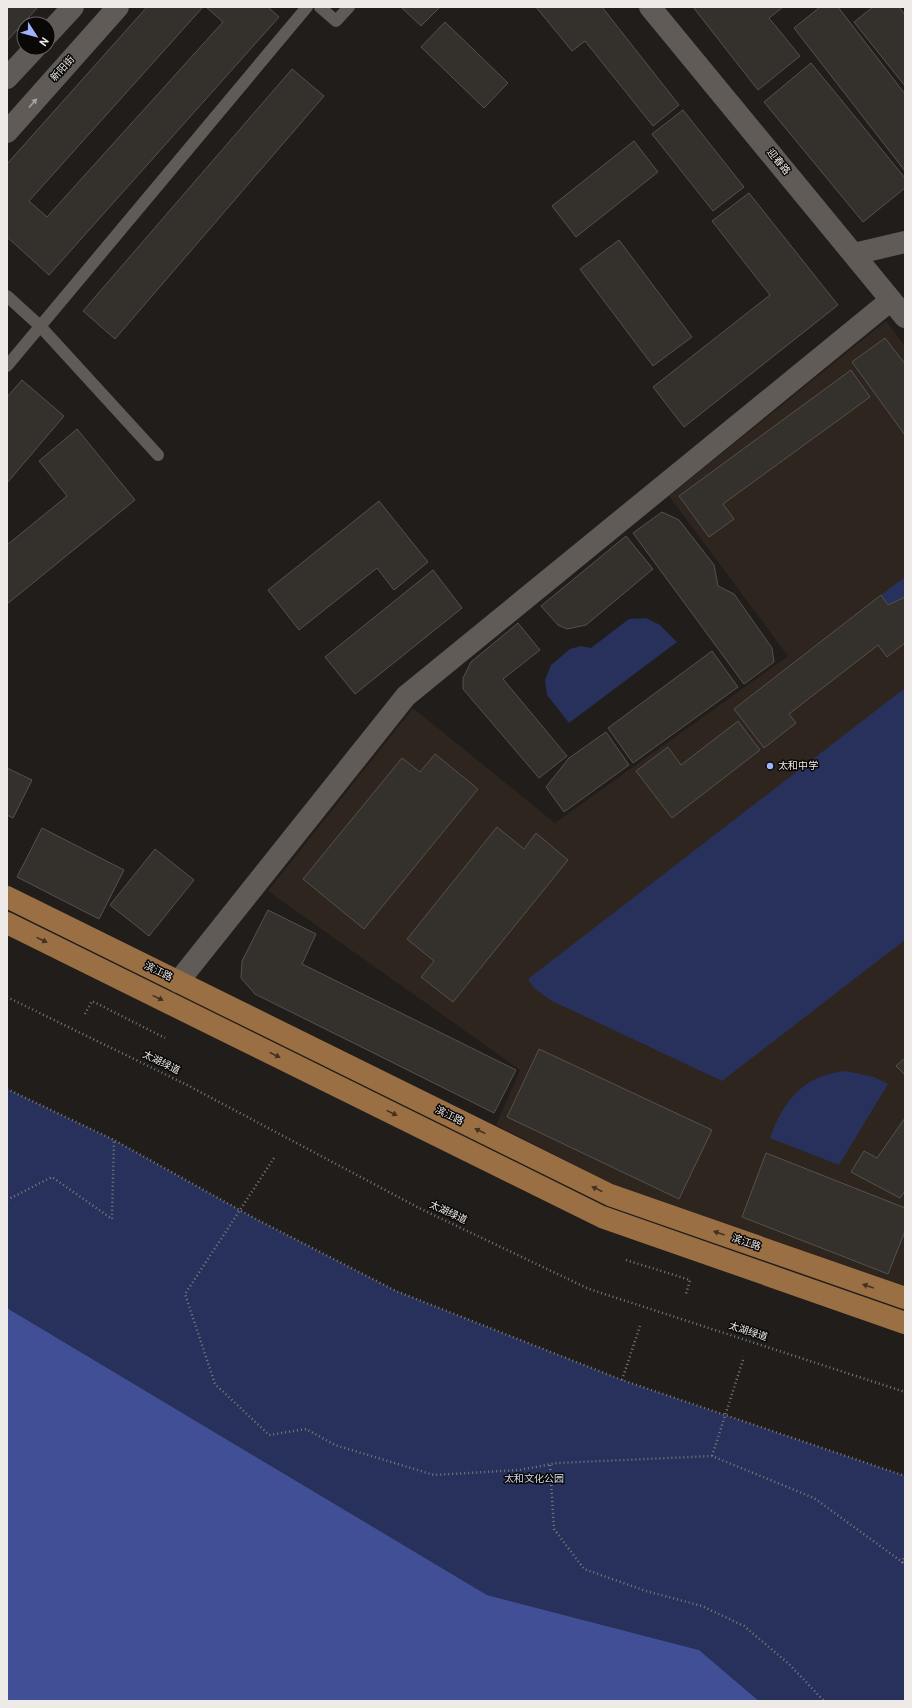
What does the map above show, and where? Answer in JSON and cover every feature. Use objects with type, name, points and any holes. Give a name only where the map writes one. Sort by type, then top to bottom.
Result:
[{"type":"main road","name":"滨江路","points":[[7,898],[610,1195],[905,1298]]},
{"type":"main road","points":[[7,923],[602,1217],[905,1323]]},
{"type":"street","points":[[56,25],[72,7]]},
{"type":"street","name":"新阳街","points":[[7,132],[118,7]]},
{"type":"street","name":"迎春路","points":[[650,7],[905,316]]},
{"type":"street","points":[[7,78],[28,56]]},
{"type":"street","points":[[854,254],[905,242]]},
{"type":"street","points":[[178,982],[406,696],[891,300]]},
{"type":"lane","points":[[7,366],[307,7]]},
{"type":"lane","points":[[320,7],[336,21],[349,7]]},
{"type":"lane","points":[[7,296],[40,326],[158,455]]},
{"type":"path","name":"太湖绿道","points":[[7,997],[187,1085],[421,1209],[589,1289],[905,1392]]},
{"type":"path","points":[[85,1014],[92,1001],[166,1038]]},
{"type":"path","points":[[7,1089],[114,1140],[241,1210],[396,1291],[622,1380],[905,1476]]},
{"type":"path","points":[[7,1200],[52,1177],[112,1219],[114,1140]]},
{"type":"path","points":[[274,1158],[185,1294],[215,1384],[269,1435],[306,1429],[335,1445],[434,1475],[519,1470],[550,1465],[712,1456],[814,1498],[904,1564],[905,1555]]},
{"type":"path","points":[[626,1260],[690,1280],[686,1294]]},
{"type":"path","points":[[622,1380],[640,1326]]},
{"type":"path","points":[[712,1456],[744,1357]]},
{"type":"path","points":[[550,1465],[554,1529],[584,1569],[646,1591],[702,1606],[744,1626],[789,1664],[824,1701]]},
{"type":"shaded area","name":"太和中学","points":[[886,321],[905,346],[905,1286],[610,1183],[496,1125],[520,1070],[268,891],[413,708],[555,823],[788,656],[669,496]]},
{"type":"shaded area","points":[[7,1308],[487,1595],[699,1650],[759,1701],[7,1701]]},
{"type":"green space","points":[[905,577],[905,597],[888,605],[881,595]]},
{"type":"green space","points":[[646,618],[660,625],[677,642],[569,723],[547,695],[545,680],[551,665],[570,649],[581,646],[591,648],[629,619]]},
{"type":"green space","points":[[905,688],[905,940],[722,1081],[550,1000],[534,988],[528,979]]},
{"type":"green space","points":[[846,1071],[874,1077],[888,1084],[839,1165],[770,1138],[782,1112],[797,1092],[818,1078],[831,1073]]},
{"type":"green space","name":"太和文化公园","points":[[7,1089],[114,1140],[254,1218],[396,1291],[622,1380],[905,1476],[905,1701],[759,1701],[699,1650],[487,1595],[7,1308]]},
{"type":"building","points":[[7,7],[38,7],[30,16],[16,16],[16,31],[7,41]]},
{"type":"building","points":[[147,7],[203,7],[29,201],[47,217],[223,22],[206,7],[268,7],[279,17],[49,275],[7,237],[7,164]]},
{"type":"building","points":[[401,7],[440,7],[421,26]]},
{"type":"building","points":[[536,7],[602,7],[679,105],[653,126],[585,41],[572,51]]},
{"type":"building","points":[[693,7],[783,7],[769,18],[800,56],[758,90]]},
{"type":"building","points":[[820,7],[838,7],[905,94],[905,171],[794,28]]},
{"type":"building","points":[[873,7],[899,7],[905,15],[905,86],[854,22]]},
{"type":"building","points":[[445,22],[508,83],[484,108],[421,47]]},
{"type":"building","points":[[811,63],[905,178],[905,188],[863,222],[764,102]]},
{"type":"building","points":[[292,69],[324,96],[115,339],[83,311]]},
{"type":"building","points":[[683,110],[744,187],[713,211],[652,134]]},
{"type":"building","points":[[634,141],[658,172],[576,237],[552,206]]},
{"type":"building","points":[[749,193],[838,305],[684,427],[653,387],[770,295],[712,221]]},
{"type":"building","points":[[619,240],[692,337],[653,366],[580,269]]},
{"type":"building","points":[[885,338],[905,364],[905,435],[852,362]]},
{"type":"building","points":[[851,370],[870,397],[723,504],[734,519],[709,537],[679,496]]},
{"type":"building","points":[[22,380],[64,416],[7,483],[7,397]]},
{"type":"building","points":[[77,429],[135,500],[7,604],[7,545],[67,496],[39,461]]},
{"type":"building","points":[[379,501],[428,562],[394,590],[377,568],[299,630],[268,590]]},
{"type":"building","points":[[662,512],[679,520],[714,565],[718,586],[734,594],[772,648],[774,662],[744,684],[633,533]]},
{"type":"building","points":[[626,536],[653,569],[586,625],[567,629],[558,625],[541,606]]},
{"type":"building","points":[[433,570],[462,608],[355,694],[325,657]]},
{"type":"building","points":[[881,595],[888,605],[905,597],[905,643],[887,657],[878,645],[789,714],[796,723],[764,748],[734,709]]},
{"type":"building","points":[[518,623],[540,650],[503,679],[567,756],[539,778],[463,689],[463,678],[471,662]]},
{"type":"building","points":[[712,651],[738,687],[633,763],[608,728]]},
{"type":"building","points":[[738,721],[760,750],[672,818],[636,771],[668,747],[681,765]]},
{"type":"building","points":[[606,732],[629,765],[564,812],[546,787],[569,758]]},
{"type":"building","points":[[435,754],[478,789],[364,929],[303,879],[402,758],[420,772]]},
{"type":"building","points":[[7,768],[32,780],[13,818],[7,815]]},
{"type":"building","points":[[497,827],[524,849],[536,833],[568,860],[453,1002],[421,977],[434,961],[407,939]]},
{"type":"building","points":[[42,828],[124,870],[99,919],[17,877]]},
{"type":"building","points":[[155,849],[194,880],[149,936],[110,905]]},
{"type":"building","points":[[268,910],[316,934],[302,964],[516,1070],[494,1113],[255,994],[241,978],[242,961]]},
{"type":"building","points":[[539,1049],[712,1130],[679,1199],[507,1117]]},
{"type":"building","points":[[905,1058],[905,1075],[896,1066]]},
{"type":"building","points":[[905,1118],[905,1191],[900,1198],[851,1172],[864,1151],[877,1158]]},
{"type":"building","points":[[766,1153],[905,1208],[905,1231],[888,1274],[742,1217]]},
{"type":"place","name":"太和中学","points":[[770,766]]}]
